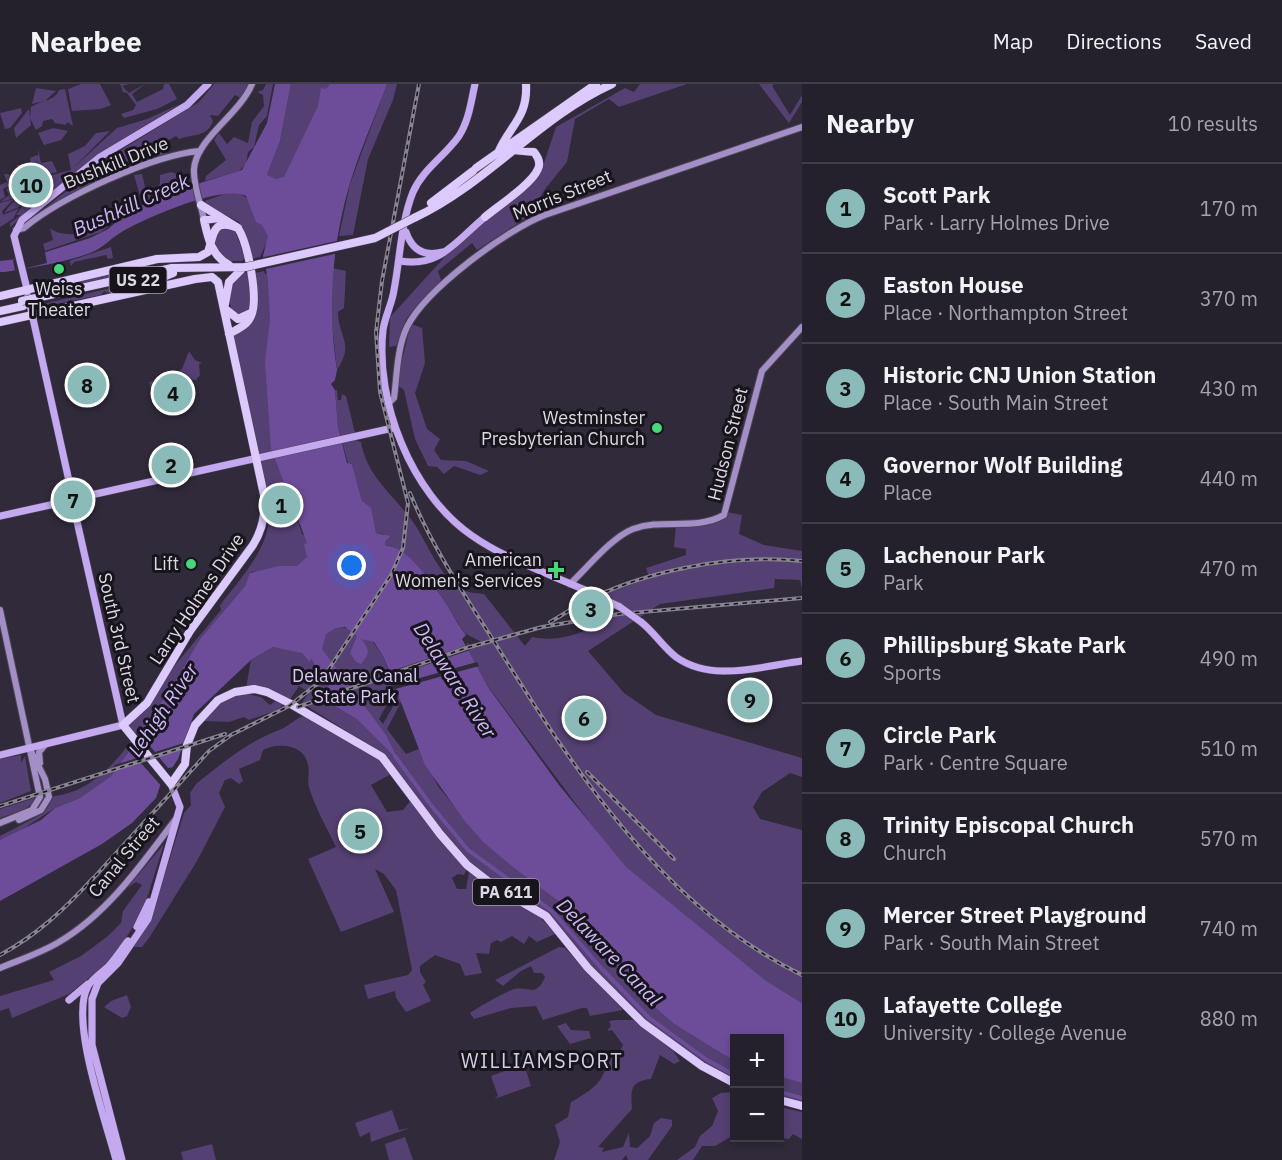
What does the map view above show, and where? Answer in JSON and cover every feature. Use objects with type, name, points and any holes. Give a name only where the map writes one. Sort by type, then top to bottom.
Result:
[{"type":"highway","points":[[498,153],[503,140],[521,117],[526,84]]},
{"type":"highway","name":"US 22","points":[[414,218],[474,170],[596,84]]},
{"type":"highway","name":"US 22","points":[[0,306],[173,273],[240,268],[375,238],[414,218],[469,183],[563,111],[612,84]]},
{"type":"highway","points":[[485,218],[531,178],[539,168],[534,152],[525,149],[512,150]]},
{"type":"highway","points":[[200,203],[210,213],[224,218],[238,228],[251,274],[253,312],[244,325],[229,334]]},
{"type":"highway","points":[[224,218],[204,220],[210,244],[219,258],[240,268],[229,282],[223,308],[238,319],[253,312]]},
{"type":"highway","points":[[0,296],[169,258],[201,257],[208,252],[211,235],[218,226],[226,224],[238,228]]},
{"type":"highway","points":[[131,266],[176,264],[204,267]]},
{"type":"highway","name":"US 22","points":[[37,300],[165,269],[240,268]]},
{"type":"highway","points":[[0,322],[125,294],[137,286],[173,273]]},
{"type":"highway","name":"Larry Holmes Drive","points":[[123,725],[147,703],[190,631],[257,538],[264,517],[265,505],[215,278],[195,279],[125,294]]},
{"type":"highway","name":"US 22","points":[[0,311],[22,303]]},
{"type":"highway","name":"PA 611","points":[[170,782],[185,764],[187,745],[195,725],[218,700],[235,692],[254,689],[267,692],[289,703],[382,757],[440,834],[467,865],[494,886],[546,916],[596,976],[655,1033],[706,1068],[730,1080]]},
{"type":"highway","name":"South 3rd Street","points":[[123,725],[170,782]]},
{"type":"highway","points":[[784,1101],[802,1106]]},
{"type":"main road","points":[[69,481],[14,236],[16,230],[23,218],[100,157],[187,105],[208,84]]},
{"type":"main road","points":[[474,84],[464,126],[419,181],[410,201],[400,259],[383,333],[388,404],[393,428],[421,481],[463,529],[495,550],[620,607],[640,622],[673,655],[702,669],[730,670],[802,661]]},
{"type":"main road","points":[[400,259],[417,262],[431,261],[485,218]]},
{"type":"main road","points":[[405,229],[410,242],[418,250],[429,254],[443,252]]},
{"type":"main road","points":[[90,495],[393,428]]},
{"type":"main road","points":[[69,481],[81,482],[90,495],[88,509],[76,517],[63,515],[55,504],[57,489],[69,481]]},
{"type":"main road","points":[[0,516],[55,504]]},
{"type":"main road","name":"South 3rd Street","points":[[76,517],[123,725]]},
{"type":"main road","name":"Larry Holmes Drive","points":[[0,755],[45,746],[123,725]]},
{"type":"main road","points":[[122,1160],[92,1045],[88,998],[98,983],[118,963],[148,919],[178,817],[180,803],[170,782]]},
{"type":"main road","points":[[69,1000],[113,961],[142,920],[162,856],[166,852]]},
{"type":"main road","points":[[90,982],[84,1040],[116,1160]]},
{"type":"street","points":[[204,220],[196,183],[195,165],[200,151],[243,102],[252,84]]},
{"type":"street","name":"Morris Street","points":[[388,404],[394,399],[404,334],[423,305],[453,277],[519,227],[606,193],[802,127]]},
{"type":"street","name":"Bushkill Drive","points":[[16,230],[23,229],[68,197],[183,152],[200,151]]},
{"type":"street","points":[[183,152],[190,155],[195,165]]},
{"type":"street","name":"Hudson Street","points":[[570,584],[629,531],[645,526],[704,524],[724,515],[762,371],[802,327]]},
{"type":"street","points":[[0,610],[40,797],[38,804],[31,810],[0,825]]},
{"type":"street","points":[[41,770],[39,752],[45,746]]},
{"type":"street","points":[[0,825],[43,808],[49,794],[41,770],[30,749]]},
{"type":"street","name":"Canal Street","points":[[0,968],[57,943],[101,909],[134,874],[178,817]]},
{"type":"green space","points":[[81,84],[100,84],[111,105],[101,109],[72,111],[68,89]]},
{"type":"green space","points":[[120,84],[129,84],[122,86],[129,93],[145,84],[132,94],[137,102],[163,89],[164,84],[169,84],[177,99],[157,109],[124,118],[121,114],[133,110],[136,105],[127,93],[123,92]]},
{"type":"green space","points":[[214,84],[249,84],[241,98],[235,95],[218,116],[210,115],[213,121],[208,130],[179,139],[176,136],[169,140],[166,154],[156,157],[152,154],[151,159],[139,164],[136,159],[128,162],[129,167],[117,169],[103,179],[67,195],[28,221],[113,155],[199,102]]},
{"type":"green space","points":[[266,84],[273,84],[267,116],[259,125],[254,147],[248,152],[246,164],[239,171],[205,181],[206,176],[226,160],[214,140],[219,133],[227,144],[234,137],[248,143],[252,122],[264,106],[263,95],[257,92],[263,90]]},
{"type":"green space","points":[[291,84],[337,84],[289,182],[267,175],[280,141]]},
{"type":"green space","points":[[387,84],[397,84],[393,100],[368,159],[353,235],[339,236],[350,184]]},
{"type":"green space","points":[[640,84],[687,84],[619,107],[609,99],[575,119],[567,162],[545,189],[529,216],[477,250],[472,243],[438,271],[441,280],[406,319],[396,346],[389,347],[390,317],[452,249],[540,175],[556,127],[625,88],[634,92]]},
{"type":"green space","points":[[759,84],[774,84],[772,86],[790,115],[802,95],[802,102],[789,123]]},
{"type":"green space","points":[[36,88],[56,91],[45,101],[32,104]]},
{"type":"green space","points":[[65,89],[73,126],[67,122],[66,125],[55,123],[52,119],[43,121],[42,126],[36,130],[30,118],[31,107],[51,98],[59,90]]},
{"type":"green space","points":[[180,104],[102,152],[10,227],[10,223],[21,215],[16,215],[41,178],[71,170],[68,154],[85,146],[96,133],[110,131],[73,168],[117,128],[147,119]]},
{"type":"green space","points":[[21,108],[22,113],[10,128],[5,129],[0,113]]},
{"type":"green space","points":[[29,109],[31,125],[16,138],[14,128]]},
{"type":"green space","points":[[53,128],[68,131],[61,140],[44,145],[38,133]]},
{"type":"green space","points":[[38,149],[41,163],[52,161],[57,172],[40,177],[34,185],[31,171],[36,169],[37,159],[35,168],[30,171],[33,187],[19,207],[4,213],[16,198],[0,202],[9,195],[6,189],[10,184],[4,174],[9,174],[11,180],[19,178],[17,165],[31,164],[30,158],[37,155],[38,157]]},
{"type":"green space","points":[[171,172],[177,174],[178,181],[168,183],[170,189],[177,189],[142,203],[134,175],[142,174],[146,191],[154,190],[160,184],[160,175]]},
{"type":"green space","points":[[7,182],[9,186],[3,189],[5,197],[0,200],[0,185]]},
{"type":"green space","points":[[235,190],[248,199],[271,233],[260,257],[251,259],[245,233],[239,222],[206,205],[205,201]]},
{"type":"green space","points":[[118,198],[117,206],[131,203],[132,208],[101,232],[45,251],[43,244],[53,240],[50,228],[67,234],[88,231],[102,222]]},
{"type":"green space","points":[[14,199],[2,211],[3,215],[19,208],[13,219],[0,227],[0,203]]},
{"type":"green space","points":[[222,227],[234,229],[245,257],[242,261],[229,261],[215,247],[216,231]]},
{"type":"green space","points":[[111,247],[113,258],[108,259],[106,255],[74,262],[71,266],[70,261],[66,262]]},
{"type":"green space","points":[[161,267],[36,295],[35,291],[100,275],[102,279],[102,275],[131,268]]},
{"type":"green space","points":[[332,268],[346,271],[344,308],[338,312],[345,353],[337,370],[332,324]]},
{"type":"green space","points":[[264,271],[265,274],[272,273],[276,463],[286,484],[302,534],[306,537],[313,557],[309,566],[251,572],[245,586],[200,639],[169,691],[111,776],[80,798],[55,808],[12,836],[0,840],[0,836],[44,813],[54,796],[66,794],[89,784],[109,768],[132,739],[126,724],[221,610],[220,605],[248,568],[265,538],[269,517],[268,499],[251,440],[229,334],[249,319],[255,273]]},
{"type":"green space","points":[[248,272],[251,308],[245,316],[232,311],[230,293],[233,282]]},
{"type":"green space","points":[[141,281],[103,295],[108,293],[104,291],[101,295],[38,308],[38,305]]},
{"type":"green space","points":[[411,324],[422,328],[425,363],[415,393],[427,429],[440,439],[434,450],[441,460],[466,461],[489,471],[480,475],[454,466],[444,474],[437,467],[428,466],[415,439],[404,390],[396,384]]},
{"type":"green space","points":[[189,351],[195,360],[202,363],[199,364],[200,375],[196,380],[187,379],[184,372],[178,372],[182,369]]},
{"type":"green space","points":[[163,379],[165,399],[167,399],[169,409],[157,409],[149,382]]},
{"type":"green space","points":[[335,390],[337,390],[338,400],[341,400],[342,394],[346,396],[357,441],[361,442],[375,476],[406,512],[439,567],[461,589],[484,594],[525,646],[532,637],[556,638],[579,633],[622,610],[600,596],[649,578],[646,568],[686,555],[686,549],[674,547],[676,525],[703,524],[726,512],[742,515],[739,534],[764,545],[802,551],[802,588],[800,580],[775,579],[774,588],[660,604],[588,651],[624,693],[656,715],[802,758],[802,777],[790,773],[762,792],[753,807],[760,819],[802,830],[802,1003],[765,980],[635,883],[487,685],[468,652],[467,643],[476,648],[480,641],[465,633],[423,571],[400,553],[386,547],[384,534],[376,533],[373,521],[362,501],[352,464],[348,463],[338,427]]},
{"type":"green space","points":[[73,486],[82,490],[86,499],[82,508],[73,512],[64,508],[60,499],[64,490]]},
{"type":"green space","name":"Delaware Canal State Park","points":[[338,627],[371,639],[384,658],[395,690],[379,719],[383,724],[399,696],[401,702],[387,729],[406,754],[419,749],[438,786],[483,842],[561,903],[644,998],[674,1024],[730,1059],[730,1078],[702,1063],[637,1014],[591,967],[546,912],[499,886],[463,858],[377,750],[302,703],[309,692],[299,686],[289,701],[246,688],[251,660],[273,647],[294,650]]},
{"type":"green space","points":[[762,689],[763,708],[740,709],[736,693]]},
{"type":"green space","points":[[247,694],[261,697],[270,705],[278,699],[285,704],[275,711],[249,720],[244,717],[229,722],[205,721],[212,710],[222,702]]},
{"type":"green space","points":[[303,716],[310,717],[378,759],[391,774],[371,785],[387,812],[403,810],[411,800],[467,869],[464,875],[458,874],[452,878],[457,889],[466,889],[469,872],[536,914],[555,934],[537,942],[529,936],[524,944],[512,936],[501,942],[497,940],[491,943],[489,954],[476,953],[482,973],[465,976],[460,964],[435,955],[420,966],[420,972],[426,982],[423,985],[431,1001],[406,1012],[396,998],[395,991],[368,999],[364,985],[408,975],[412,970],[396,890],[384,874],[375,869],[394,912],[341,932],[308,859],[336,847],[308,785],[309,768],[306,758],[296,749],[276,746],[263,750],[260,760],[239,769],[243,781],[239,784],[231,778],[225,780],[219,793],[225,807],[197,861],[149,938],[142,947],[132,947],[151,918],[184,813],[191,805],[190,793],[196,784],[245,747]]},
{"type":"green space","points":[[21,755],[21,763],[25,756],[31,791],[0,803],[0,759]]},
{"type":"green space","points":[[34,798],[33,803],[25,809],[0,818],[0,809]]},
{"type":"green space","points":[[164,844],[142,914],[110,961],[69,994],[12,1018],[9,1008],[0,1011],[0,996],[54,980],[49,972],[81,956],[121,923],[123,911],[142,885],[136,882],[127,888]]},
{"type":"green space","points":[[559,947],[565,948],[623,1010],[590,1016],[587,1008],[582,1008],[543,1020],[536,1006],[511,1008],[474,1019],[470,1013],[506,993],[520,988],[532,990],[538,987],[545,977],[542,973],[534,973],[531,966],[503,986],[495,980]]},
{"type":"green space","points":[[127,995],[131,1007],[127,1016],[122,1018],[104,1007],[111,1001]]},
{"type":"green space","points":[[635,1020],[674,1052],[680,1061],[674,1064],[660,1055],[651,1079],[639,1082],[633,1088],[632,1109],[598,1147],[604,1148],[602,1152],[623,1147],[629,1133],[630,1147],[637,1148],[650,1136],[654,1123],[661,1118],[672,1120],[672,1126],[648,1160],[628,1160],[626,1155],[622,1160],[554,1160],[560,1142],[555,1125],[568,1117],[571,1102],[591,1089],[601,1078],[606,1056],[620,1051],[623,1045],[612,1030],[607,1031],[611,1026],[609,1021]]},
{"type":"green space","points":[[566,1023],[571,1030],[589,1031],[591,1038],[570,1044],[557,1026]]},
{"type":"green space","points":[[524,1064],[531,1086],[494,1099],[498,1096],[491,1076]]},
{"type":"green space","points":[[784,1078],[802,1083],[802,1103],[784,1099]]},
{"type":"green space","points":[[730,1092],[730,1137],[715,1146],[702,1146],[693,1160],[677,1160],[695,1147],[700,1136],[712,1126],[718,1111],[712,1098],[721,1093]]},
{"type":"green space","points":[[784,1108],[802,1112],[802,1139],[793,1134],[789,1139],[784,1138]]},
{"type":"green space","points":[[392,1110],[399,1130],[410,1128],[371,1142],[370,1132],[360,1137],[355,1123]]},
{"type":"green space","points":[[405,1137],[413,1160],[389,1160],[385,1144]]},
{"type":"green space","points":[[212,1144],[216,1160],[183,1160],[181,1152]]},
{"type":"water","points":[[275,84],[291,84],[280,141],[267,175],[276,179],[284,177],[318,106],[321,88],[326,89],[330,84],[387,84],[350,183],[339,229],[333,276],[332,323],[337,370],[335,380],[331,384],[335,390],[338,427],[347,463],[352,464],[362,501],[371,508],[376,533],[390,536],[385,542],[386,546],[396,548],[407,555],[437,590],[466,635],[462,639],[488,687],[559,785],[626,867],[765,980],[802,1003],[802,1083],[784,1078],[784,1034],[730,1034],[730,1059],[674,1024],[644,998],[561,903],[483,842],[464,820],[425,765],[384,658],[374,642],[361,639],[366,645],[368,654],[361,664],[356,662],[350,653],[357,636],[345,627],[336,628],[326,634],[322,649],[386,735],[398,760],[357,719],[330,703],[326,694],[329,685],[324,681],[311,658],[310,662],[302,653],[273,647],[251,660],[194,714],[178,759],[160,786],[156,798],[132,823],[102,844],[0,901],[0,840],[41,820],[55,808],[80,798],[111,776],[169,691],[200,639],[245,586],[250,573],[279,566],[297,566],[307,557],[304,544],[307,543],[271,449],[265,362],[270,320],[268,279],[263,256],[268,236],[262,225],[256,222],[246,196],[219,195],[183,205],[131,227],[94,251],[71,259],[5,272],[0,272],[0,261],[27,258],[90,238],[108,229],[129,211],[168,193],[242,170],[267,123]]},
{"type":"pier","points":[[341,240],[339,253],[261,270],[260,258]]},
{"type":"pier","points":[[45,252],[47,263],[15,271],[13,260]]},
{"type":"pier","points":[[468,645],[470,650],[388,678],[386,673]]},
{"type":"pier","points":[[477,662],[479,666],[392,690],[391,686]]},
{"type":"pier","points":[[137,731],[155,752],[187,742],[185,748],[158,756],[168,768],[176,767],[163,788],[140,762],[111,771],[115,765],[137,758],[128,747]]},
{"type":"waterway","name":"Delaware Canal","points":[[395,756],[468,850],[552,911],[601,968],[649,1018],[707,1060],[730,1073]]},
{"type":"waterway","name":"Delaware Canal","points":[[784,1093],[802,1098]]},
{"type":"railway","points":[[89,883],[209,751],[231,735],[289,706],[321,681],[391,575],[403,548],[408,503],[380,392],[376,332],[382,281],[419,84]]},
{"type":"railway","points":[[410,493],[449,570],[525,691],[590,786],[626,832],[664,874],[706,912],[752,946],[802,975]]},
{"type":"railway","points":[[550,622],[607,591],[661,573],[747,560],[802,561]]},
{"type":"railway","points":[[298,707],[466,648],[542,627],[619,614],[802,598]]},
{"type":"railway","points":[[0,806],[225,734]]},
{"type":"railway","points":[[587,772],[674,859]]},
{"type":"railway","points":[[0,955],[50,921],[93,878]]},
{"type":"place","name":"Lafayette College","points":[[31,185]]},
{"type":"place","name":"Weiss Theater","points":[[59,269]]},
{"type":"place","name":"Trinity Episcopal Church","points":[[87,385]]},
{"type":"place","name":"Governor Wolf Building","points":[[173,393]]},
{"type":"place","name":"Westminster Presbyterian Church","points":[[657,428]]},
{"type":"place","name":"Easton House","points":[[171,465]]},
{"type":"place","name":"Circle Park","points":[[73,500]]},
{"type":"place","name":"Scott Park","points":[[281,505]]},
{"type":"place","name":"Lift","points":[[191,564]]},
{"type":"place","name":"American Women's Services","points":[[556,570]]},
{"type":"place","name":"Historic CNJ Union Station","points":[[591,609]]},
{"type":"place","name":"Mercer Street Playground","points":[[750,700]]},
{"type":"place","name":"Phillipsburg Skate Park","points":[[584,718]]},
{"type":"place","name":"Lachenour Park","points":[[360,831]]},
{"type":"district","name":"WILLIAMSPORT","points":[[542,1061]]},
{"type":"water label","name":"Bushkill Creek","points":[[131,205]]},
{"type":"water label","name":"Delaware River","points":[[455,680]]},
{"type":"water label","name":"Lehigh River","points":[[163,710]]}]
